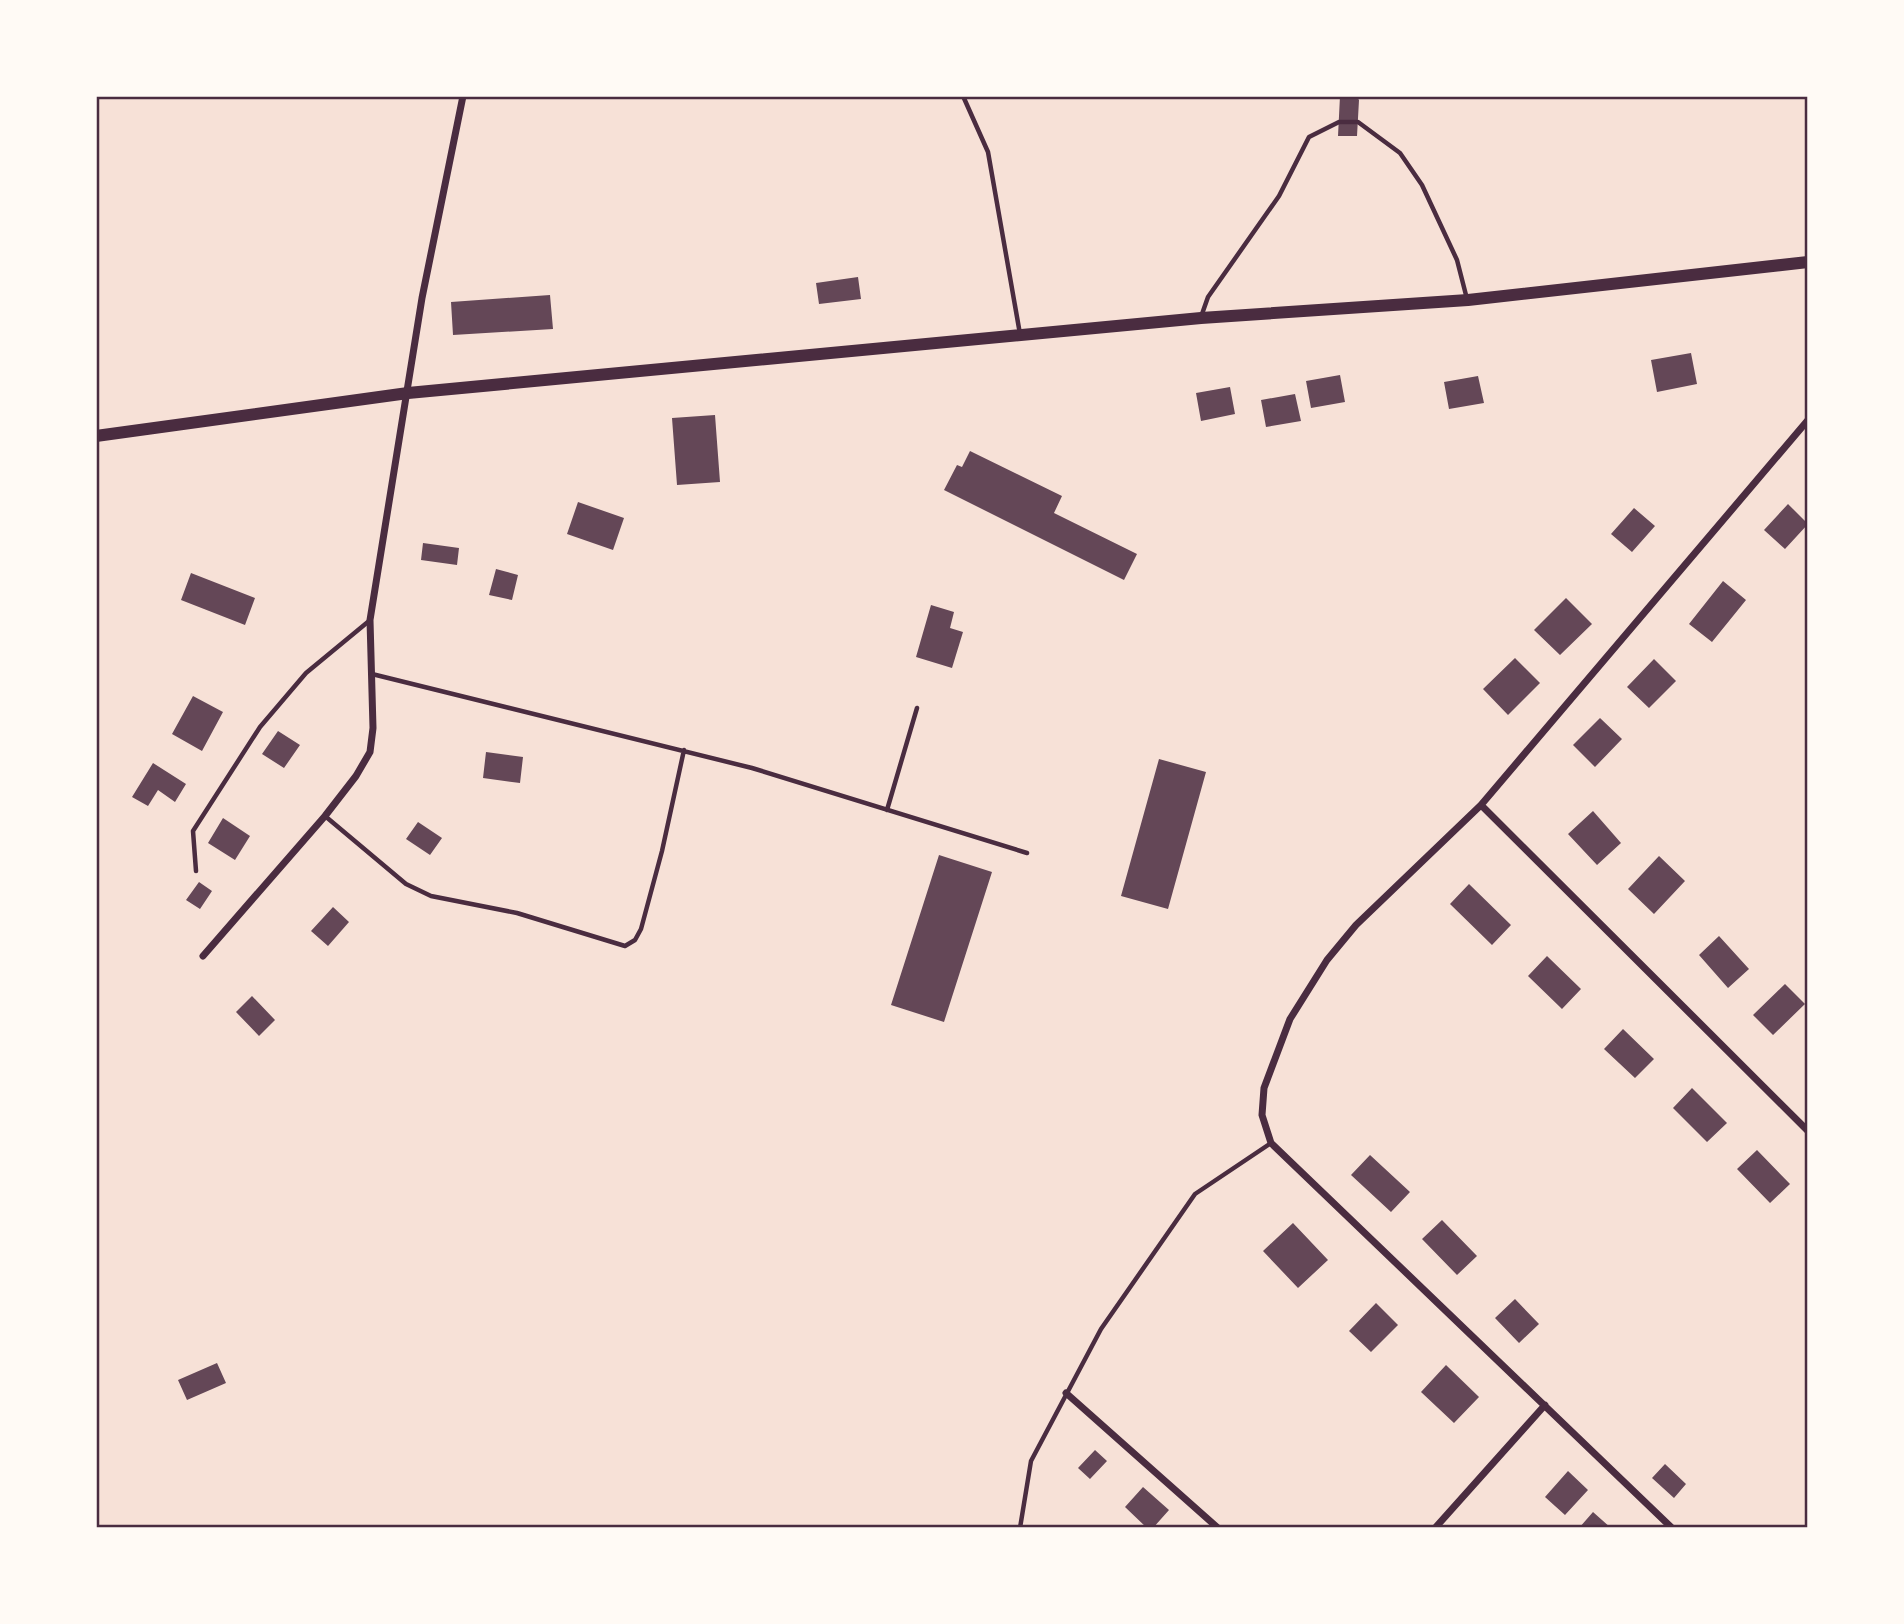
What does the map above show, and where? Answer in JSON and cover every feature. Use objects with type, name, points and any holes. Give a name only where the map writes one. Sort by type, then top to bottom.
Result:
[{"type":"main road","points":[[96,436],[408,393],[1201,318],[1468,300],[1808,262]]},
{"type":"street","points":[[203,956],[324,816],[356,776],[370,752],[373,728],[370,620],[422,298],[463,96]]},
{"type":"street","points":[[1672,1528],[1271,1143],[1262,1115],[1264,1088],[1290,1019],[1327,960],[1356,925],[1481,805],[1808,420]]},
{"type":"street","points":[[1481,805],[1808,1131]]},
{"type":"street","points":[[1066,1393],[1218,1528]]},
{"type":"street","points":[[1436,1528],[1545,1405]]},
{"type":"lane","points":[[963,96],[989,152],[1020,335]]},
{"type":"lane","points":[[1201,318],[1208,297],[1279,196],[1309,137],[1339,122],[1358,122],[1400,153],[1422,184],[1457,260],[1468,300]]},
{"type":"lane","points":[[196,871],[193,831],[260,727],[306,673],[370,620]]},
{"type":"lane","points":[[372,674],[752,768],[1027,853]]},
{"type":"lane","points":[[887,810],[917,708]]},
{"type":"lane","points":[[324,816],[406,884],[431,896],[517,913],[625,946],[635,940],[641,929],[662,851],[684,750]]},
{"type":"lane","points":[[1020,1528],[1031,1461],[1101,1329],[1195,1194],[1271,1143]]},
{"type":"building","points":[[1340,96],[1356,96],[1359,100],[1357,136],[1338,136]]},
{"type":"building","points":[[858,277],[861,299],[819,304],[816,283]]},
{"type":"building","points":[[550,295],[553,329],[453,335],[451,302]]},
{"type":"building","points":[[1691,353],[1697,384],[1657,392],[1651,360]]},
{"type":"building","points":[[1340,375],[1345,402],[1311,408],[1306,381]]},
{"type":"building","points":[[1478,376],[1484,403],[1449,409],[1444,382]]},
{"type":"building","points":[[1230,387],[1235,414],[1201,421],[1196,393]]},
{"type":"building","points":[[1295,394],[1301,421],[1266,427],[1261,400]]},
{"type":"building","points":[[715,415],[720,482],[677,485],[672,418]]},
{"type":"building","points":[[970,451],[1062,496],[1054,513],[1137,554],[1124,580],[944,490],[957,465],[962,467]]},
{"type":"building","points":[[578,502],[624,518],[613,550],[567,534]]},
{"type":"building","points":[[1788,504],[1808,524],[1785,549],[1764,530]]},
{"type":"building","points":[[1634,508],[1655,526],[1632,552],[1611,534]]},
{"type":"building","points":[[423,543],[459,548],[457,565],[421,560]]},
{"type":"building","points":[[496,569],[518,575],[512,600],[489,595]]},
{"type":"building","points":[[191,573],[255,598],[245,625],[181,600]]},
{"type":"building","points":[[1723,581],[1746,600],[1712,642],[1689,624]]},
{"type":"building","points":[[1566,598],[1592,624],[1560,655],[1534,630]]},
{"type":"building","points":[[931,605],[954,612],[950,628],[963,632],[952,668],[916,657]]},
{"type":"building","points":[[1515,658],[1540,683],[1508,715],[1483,689]]},
{"type":"building","points":[[1654,659],[1676,681],[1649,708],[1627,687]]},
{"type":"building","points":[[193,696],[223,712],[202,751],[172,734]]},
{"type":"building","points":[[1600,718],[1622,739],[1595,767],[1573,745]]},
{"type":"building","points":[[278,731],[300,745],[284,768],[262,754]]},
{"type":"building","points":[[486,752],[523,757],[520,783],[483,778]]},
{"type":"building","points":[[1159,759],[1206,772],[1168,909],[1121,896]]},
{"type":"building","points":[[153,763],[186,784],[175,802],[158,790],[148,806],[132,797]]},
{"type":"building","points":[[1593,811],[1621,843],[1597,865],[1568,834]]},
{"type":"building","points":[[223,818],[250,836],[235,860],[208,843]]},
{"type":"building","points":[[418,822],[442,838],[430,855],[406,839]]},
{"type":"building","points":[[939,855],[992,872],[944,1022],[891,1005]]},
{"type":"building","points":[[1659,856],[1685,881],[1654,914],[1628,889]]},
{"type":"building","points":[[199,882],[212,891],[200,909],[186,900]]},
{"type":"building","points":[[1469,884],[1511,925],[1492,945],[1450,904]]},
{"type":"building","points":[[333,907],[349,922],[328,946],[311,931]]},
{"type":"building","points":[[1719,936],[1749,969],[1728,988],[1699,955]]},
{"type":"building","points":[[1547,956],[1581,989],[1562,1009],[1528,976]]},
{"type":"building","points":[[1785,984],[1805,1004],[1773,1035],[1753,1015]]},
{"type":"building","points":[[252,996],[275,1020],[259,1036],[236,1012]]},
{"type":"building","points":[[1623,1029],[1654,1059],[1635,1078],[1604,1049]]},
{"type":"building","points":[[1692,1088],[1727,1123],[1707,1142],[1673,1108]]},
{"type":"building","points":[[1757,1150],[1790,1184],[1770,1203],[1737,1169]]},
{"type":"building","points":[[1370,1155],[1410,1192],[1391,1212],[1351,1175]]},
{"type":"building","points":[[1442,1220],[1477,1256],[1457,1275],[1422,1239]]},
{"type":"building","points":[[1293,1223],[1328,1260],[1298,1288],[1263,1251]]},
{"type":"building","points":[[1515,1299],[1539,1324],[1519,1343],[1495,1318]]},
{"type":"building","points":[[1376,1303],[1398,1325],[1371,1352],[1349,1331]]},
{"type":"building","points":[[217,1363],[226,1383],[187,1400],[178,1380]]},
{"type":"building","points":[[1446,1365],[1479,1397],[1454,1423],[1421,1392]]},
{"type":"building","points":[[1095,1450],[1107,1461],[1090,1479],[1078,1468]]},
{"type":"building","points":[[1665,1464],[1686,1484],[1674,1498],[1652,1478]]},
{"type":"building","points":[[1568,1471],[1588,1490],[1565,1515],[1545,1497]]},
{"type":"building","points":[[1143,1487],[1169,1510],[1153,1528],[1147,1528],[1125,1507]]},
{"type":"building","points":[[1593,1512],[1611,1528],[1579,1528]]}]
